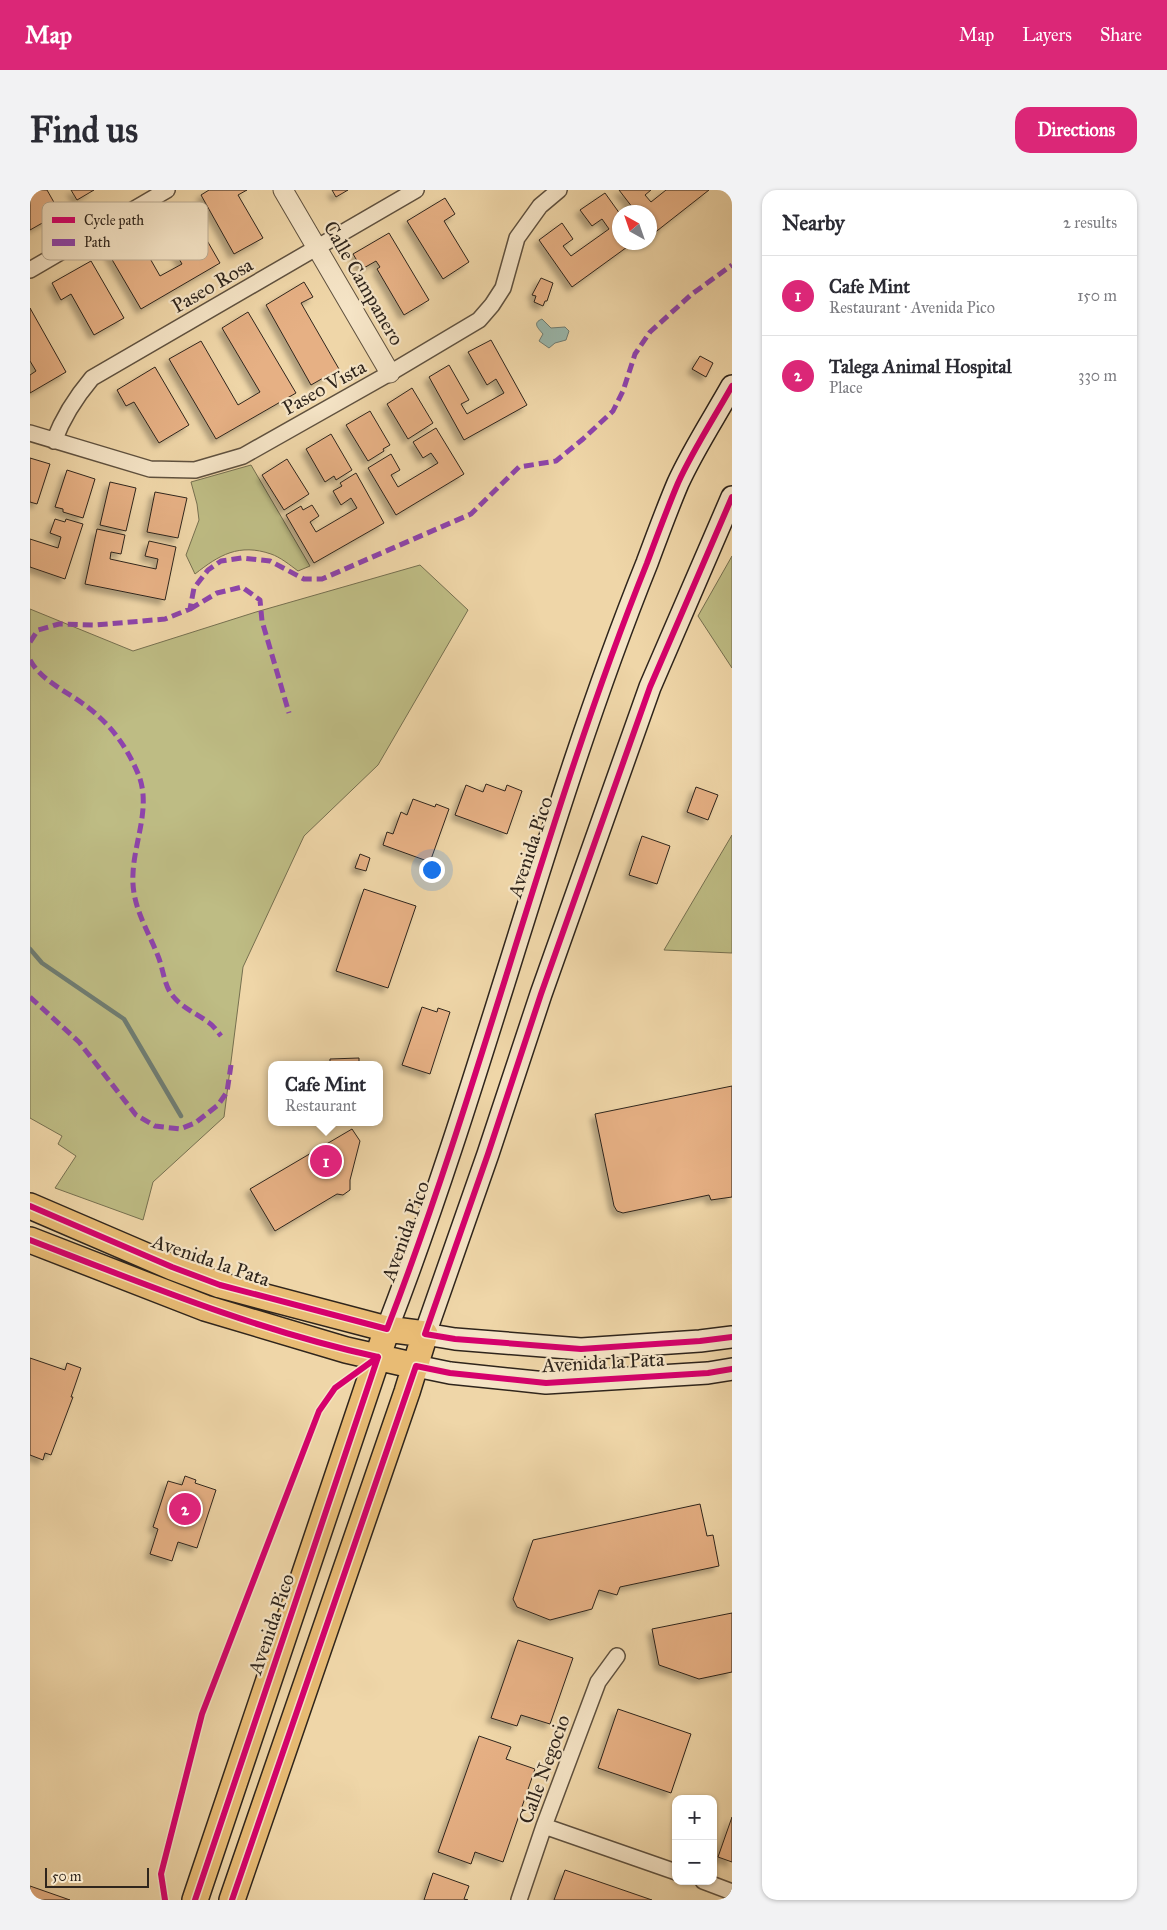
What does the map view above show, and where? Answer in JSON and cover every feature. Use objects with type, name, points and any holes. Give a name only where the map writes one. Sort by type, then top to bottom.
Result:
[{"type":"highway","name":"Avenida la Pata","points":[[30,1206],[172,1267],[220,1285],[387,1329],[425,1334]]},
{"type":"highway","name":"Avenida la Pata","points":[[30,1240],[205,1308],[346,1350],[416,1366]]},
{"type":"highway","name":"Avenida Pico","points":[[195,1900],[387,1329]]},
{"type":"highway","points":[[232,1900],[416,1366],[425,1334]]},
{"type":"main road","name":"Avenida Pico","points":[[387,1329],[442,1177],[587,724],[626,614],[679,481],[732,386]]},
{"type":"main road","points":[[425,1334],[488,1154],[541,994],[650,687],[732,497]]},
{"type":"main road","name":"Avenida la Pata","points":[[425,1334],[455,1339],[581,1349],[732,1337]]},
{"type":"main road","name":"Avenida la Pata","points":[[416,1366],[450,1373],[546,1383],[708,1373],[732,1369]]},
{"type":"street","points":[[146,202],[167,190]]},
{"type":"street","name":"Calle Campanero","points":[[283,190],[390,373]]},
{"type":"street","name":"Paseo Rosa","points":[[54,441],[60,424],[77,396],[92,378],[416,190]]},
{"type":"street","name":"Paseo Vista","points":[[30,433],[150,469],[195,470],[243,456],[479,320],[492,306],[502,288],[517,238],[540,206],[559,190]]},
{"type":"street","points":[[30,270],[47,260]]},
{"type":"street","name":"Calle Negocio","points":[[519,1900],[544,1826],[598,1682],[617,1656]]},
{"type":"street","points":[[544,1826],[672,1871]]},
{"type":"street","points":[[714,1885],[732,1892]]},
{"type":"shaded area","points":[[251,465],[310,566],[298,571],[271,554],[260,551],[239,550],[221,556],[195,574],[186,555],[199,520],[191,482]]},
{"type":"shaded area","points":[[732,556],[732,668],[698,616]]},
{"type":"shaded area","points":[[420,565],[468,610],[378,765],[304,836],[243,967],[224,1117],[153,1182],[143,1220],[55,1188],[76,1156],[58,1144],[62,1136],[30,1118],[30,609],[133,651],[256,612]]},
{"type":"shaded area","points":[[732,835],[732,953],[664,950]]},
{"type":"water","points":[[542,319],[551,328],[565,327],[569,331],[566,340],[555,343],[549,348],[539,341],[543,334],[538,328],[537,322]]},
{"type":"building","points":[[30,190],[47,190],[54,202],[42,202],[42,223],[30,230]]},
{"type":"building","points":[[71,190],[94,190],[77,200]]},
{"type":"building","points":[[209,190],[247,190],[238,195],[263,238],[234,254],[208,208],[208,202],[205,202],[201,195]]},
{"type":"building","points":[[332,190],[348,190],[336,197]]},
{"type":"building","points":[[619,190],[651,190],[645,195],[651,202],[666,190],[709,190],[657,231],[657,205],[631,205]]},
{"type":"building","points":[[605,193],[614,205],[612,205],[612,250],[623,250],[572,287],[539,240],[562,223],[573,239],[563,246],[571,256],[609,229],[602,219],[592,226],[580,210]]},
{"type":"building","points":[[445,198],[455,214],[444,221],[469,262],[443,279],[407,221]]},
{"type":"building","points":[[389,233],[429,300],[404,315],[377,269],[380,267],[376,261],[362,269],[353,254]]},
{"type":"building","points":[[208,242],[220,263],[141,309],[112,260],[151,260],[160,276],[182,264],[180,260],[208,260]]},
{"type":"building","points":[[91,261],[124,318],[94,335],[71,294],[61,300],[52,283]]},
{"type":"building","points":[[541,278],[553,283],[547,301],[545,301],[543,306],[534,302],[536,296],[532,295]]},
{"type":"building","points":[[304,282],[313,297],[301,303],[339,369],[311,385],[266,305]]},
{"type":"building","points":[[30,308],[66,372],[30,393],[30,375],[36,371],[30,361]]},
{"type":"building","points":[[248,312],[296,393],[216,439],[169,359],[201,341],[238,405],[260,392],[222,328]]},
{"type":"building","points":[[491,340],[527,405],[464,440],[429,377],[449,365],[469,400],[461,404],[467,414],[504,393],[496,379],[487,385],[468,352]]},
{"type":"building","points":[[700,356],[713,363],[706,377],[692,369]]},
{"type":"building","points":[[155,367],[189,425],[159,443],[134,402],[126,406],[117,390]]},
{"type":"building","points":[[412,388],[433,423],[408,439],[387,404]]},
{"type":"building","points":[[370,411],[390,445],[368,461],[346,425]]},
{"type":"building","points":[[436,428],[464,474],[396,515],[368,468],[391,454],[400,470],[391,475],[398,487],[438,463],[431,453],[423,458],[413,442]]},
{"type":"building","points":[[331,434],[352,470],[336,480],[334,476],[325,482],[306,449]]},
{"type":"building","points":[[30,458],[50,464],[37,504],[30,502]]},
{"type":"building","points":[[287,459],[309,494],[284,510],[262,475]]},
{"type":"building","points":[[67,470],[95,479],[83,518],[63,512],[63,509],[55,507]]},
{"type":"building","points":[[356,473],[384,523],[314,563],[286,515],[301,506],[303,510],[312,505],[319,516],[310,522],[316,532],[357,508],[351,498],[341,505],[333,491],[342,486],[340,483]]},
{"type":"building","points":[[110,482],[136,488],[126,531],[100,525]]},
{"type":"building","points":[[155,492],[187,498],[178,538],[147,532]]},
{"type":"building","points":[[55,519],[65,522],[66,519],[83,524],[65,579],[30,567],[30,539],[58,548],[61,537],[50,533]]},
{"type":"building","points":[[97,529],[125,535],[121,554],[111,552],[110,559],[156,569],[158,559],[145,556],[149,541],[176,547],[165,600],[85,584]]},
{"type":"building","points":[[486,784],[505,791],[507,785],[522,791],[507,834],[455,815],[466,785],[483,792]]},
{"type":"building","points":[[696,787],[718,795],[708,820],[687,812]]},
{"type":"building","points":[[413,799],[435,807],[436,804],[449,809],[430,862],[383,845],[387,832],[393,834],[401,812],[407,815]]},
{"type":"building","points":[[642,836],[670,846],[657,884],[629,875]]},
{"type":"building","points":[[360,854],[370,858],[366,871],[355,868]]},
{"type":"building","points":[[364,889],[416,906],[388,988],[336,971]]},
{"type":"building","points":[[422,1007],[437,1012],[438,1008],[450,1012],[430,1074],[402,1065]]},
{"type":"building","points":[[359,1058],[359,1061],[330,1061],[330,1059]]},
{"type":"building","points":[[732,1086],[732,1197],[711,1200],[709,1195],[623,1213],[617,1211],[614,1206],[595,1114]]},
{"type":"building","points":[[352,1129],[360,1141],[350,1180],[350,1190],[343,1195],[337,1194],[275,1231],[250,1189]]},
{"type":"building","points":[[30,1358],[65,1370],[67,1363],[81,1368],[71,1397],[73,1397],[51,1455],[45,1453],[43,1460],[30,1455]]},
{"type":"building","points":[[185,1476],[196,1480],[195,1483],[216,1490],[197,1548],[178,1542],[172,1561],[150,1554],[158,1529],[153,1527],[168,1481],[182,1485]]},
{"type":"building","points":[[700,1504],[707,1536],[713,1535],[719,1566],[620,1587],[617,1595],[599,1590],[592,1609],[550,1620],[517,1607],[513,1599],[533,1540]]},
{"type":"building","points":[[732,1613],[732,1672],[699,1679],[659,1665],[652,1629]]},
{"type":"building","points":[[518,1640],[573,1658],[550,1724],[521,1715],[517,1726],[491,1718]]},
{"type":"building","points":[[618,1709],[691,1734],[671,1793],[598,1768]]},
{"type":"building","points":[[479,1736],[511,1747],[506,1759],[535,1769],[503,1862],[475,1852],[471,1864],[438,1852]]},
{"type":"building","points":[[732,1817],[732,1862],[718,1857]]},
{"type":"building","points":[[565,1870],[652,1900],[554,1900]]},
{"type":"building","points":[[433,1873],[469,1886],[464,1899],[468,1900],[424,1900]]},
{"type":"building","points":[[30,1886],[70,1900],[30,1900]]},
{"type":"waterway","points":[[30,949],[42,963],[124,1019],[181,1116]]},
{"type":"marked path","points":[[30,642],[38,630],[59,624],[96,625],[165,619],[190,609],[194,588],[208,570],[221,561],[242,558],[270,561],[304,579],[322,579],[471,514],[519,467],[556,461],[613,411],[623,391],[635,354],[650,332],[692,294],[732,265]]},
{"type":"marked path","points":[[190,609],[217,593],[242,587],[260,600],[262,621],[289,713]]},
{"type":"marked path","points":[[30,660],[40,673],[53,684],[101,718],[116,735],[129,755],[139,776],[143,800],[143,813],[133,874],[137,906],[158,956],[169,991],[176,1000],[212,1025],[221,1036]]},
{"type":"marked path","points":[[30,997],[79,1042],[136,1115],[155,1126],[180,1129],[195,1123],[218,1105],[227,1092],[231,1065]]},
{"type":"cycle path","points":[[30,1206],[172,1267],[220,1285],[387,1329],[454,1139],[577,753],[611,658],[678,483],[732,386]]},
{"type":"cycle path","points":[[732,497],[650,687],[541,994],[488,1154],[425,1334],[455,1339],[581,1349],[732,1337]]},
{"type":"cycle path","points":[[30,1240],[159,1290],[245,1320],[289,1334],[378,1357]]},
{"type":"cycle path","points":[[165,1900],[161,1874],[202,1714],[319,1411],[335,1388],[378,1357]]},
{"type":"cycle path","points":[[195,1900],[378,1357]]},
{"type":"cycle path","points":[[232,1900],[416,1366],[450,1373],[546,1383],[708,1373],[732,1369]]},
{"type":"place","name":"Cafe Mint","points":[[326,1161]]},
{"type":"place","name":"Talega Animal Hospital","points":[[185,1509]]}]
